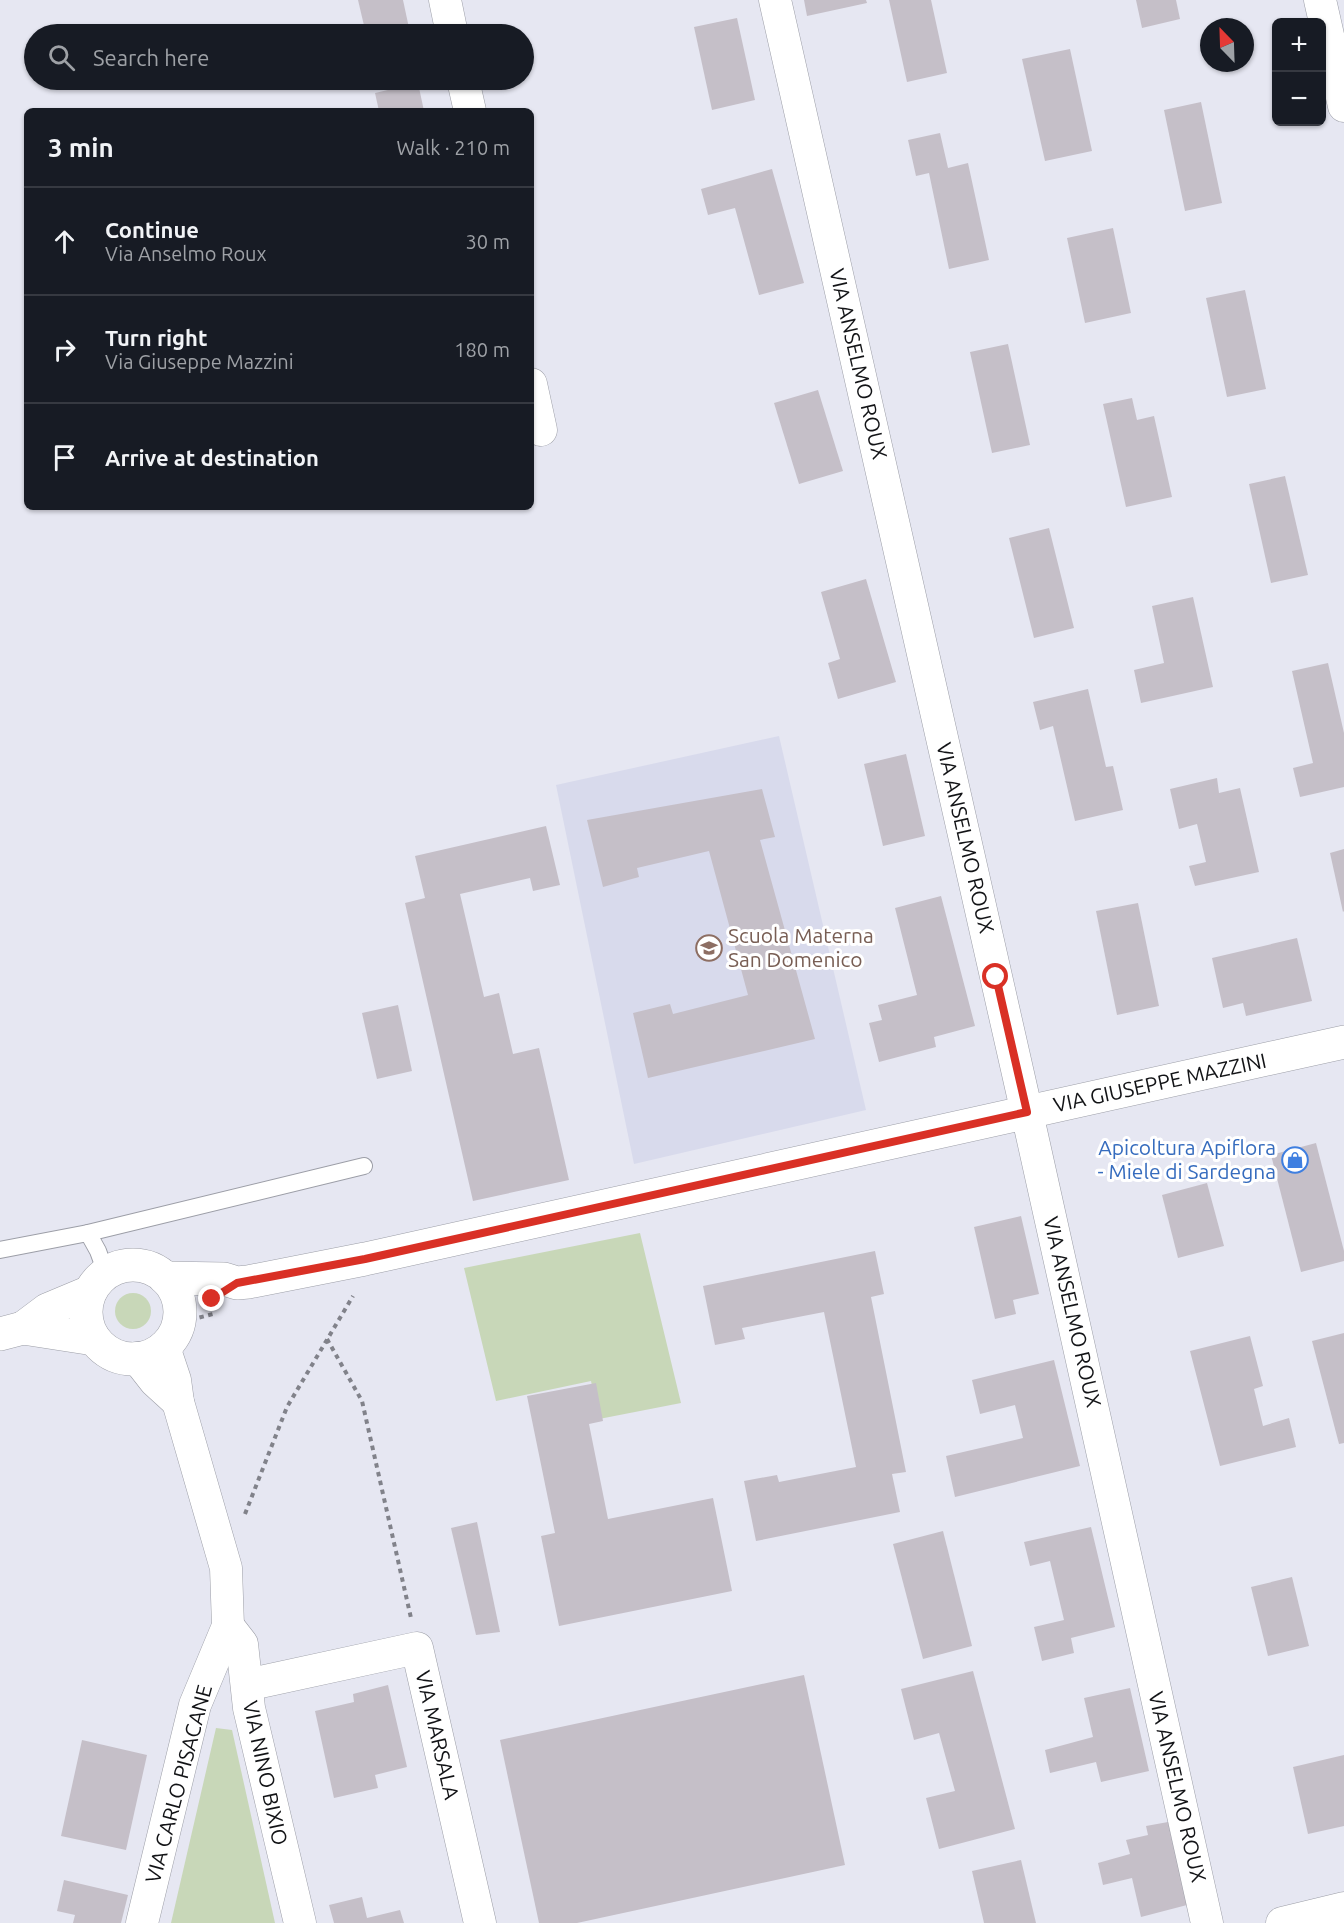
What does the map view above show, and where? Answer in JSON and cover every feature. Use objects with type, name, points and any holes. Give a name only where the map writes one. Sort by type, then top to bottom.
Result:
[{"type":"street","points":[[445,0],[450,24]]},
{"type":"street","name":"VIA ANSELMO ROUX","points":[[776,0],[1207,1923]]},
{"type":"street","points":[[1320,0],[1344,106]]},
{"type":"street","points":[[465,90],[469,108]]},
{"type":"street","points":[[534,398],[541,430]]},
{"type":"street","name":"VIA GIUSEPPE MAZZINI","points":[[179,1317],[237,1283],[365,1259],[1344,1042]]},
{"type":"street","points":[[11,1331],[98,1282],[118,1267],[137,1265],[155,1270],[174,1289],[179,1303],[179,1317],[172,1338],[150,1353],[122,1358],[109,1353],[94,1339],[88,1328],[86,1316],[86,1303],[98,1282]]},
{"type":"street","name":"VIA GIUSEPPE MAZZINI","points":[[165,1278],[224,1279],[237,1283]]},
{"type":"street","points":[[11,1331],[94,1339]]},
{"type":"street","name":"VIA CARLO PISACANE","points":[[142,1923],[195,1706],[228,1626],[226,1568],[178,1402],[155,1381],[150,1353]]},
{"type":"street","name":"VIA NINO BIXIO","points":[[228,1626],[242,1644],[248,1696],[300,1923]]},
{"type":"street","name":"VIA MARSALA","points":[[248,1696],[417,1648],[480,1923]]},
{"type":"street","points":[[195,1706],[248,1696]]},
{"type":"street","points":[[1282,1923],[1344,1908]]},
{"type":"lane","points":[[0,1250],[88,1233],[364,1166]]},
{"type":"lane","points":[[88,1233],[98,1251],[98,1282]]},
{"type":"path","points":[[243,1518],[287,1407],[363,1279],[365,1259]]},
{"type":"path","points":[[327,1339],[362,1401],[417,1648]]},
{"type":"shaded area","name":"Scuola Materna San Domenico","points":[[779,736],[866,1110],[634,1164],[556,785]]},
{"type":"green space","points":[[640,1233],[681,1403],[599,1419],[591,1381],[496,1401],[464,1268]]},
{"type":"green space","points":[[133,1293],[146,1298],[151,1311],[146,1324],[133,1329],[120,1324],[115,1311],[120,1298]]},
{"type":"green space","points":[[216,1728],[232,1730],[275,1923],[171,1923]]},
{"type":"building","points":[[358,0],[403,0],[408,24],[364,24]]},
{"type":"building","points":[[804,0],[866,0],[867,3],[807,16]]},
{"type":"building","points":[[889,0],[931,0],[947,73],[907,82]]},
{"type":"building","points":[[1136,0],[1176,0],[1180,19],[1142,28]]},
{"type":"building","points":[[737,18],[755,100],[712,110],[694,27]]},
{"type":"building","points":[[1070,49],[1092,151],[1045,161],[1022,59]]},
{"type":"building","points":[[388,90],[420,90],[423,108],[378,108],[375,93]]},
{"type":"building","points":[[1201,102],[1222,203],[1185,211],[1164,110]]},
{"type":"building","points":[[940,133],[948,168],[968,163],[989,260],[949,269],[929,173],[916,176],[908,140]]},
{"type":"building","points":[[772,169],[804,283],[759,295],[735,208],[708,215],[701,189]]},
{"type":"building","points":[[1113,228],[1131,313],[1085,323],[1067,238]]},
{"type":"building","points":[[1245,290],[1266,389],[1227,397],[1206,298]]},
{"type":"building","points":[[1008,344],[1030,445],[992,453],[970,352]]},
{"type":"building","points":[[818,390],[843,471],[799,484],[774,403]]},
{"type":"building","points":[[1132,398],[1137,420],[1154,416],[1172,497],[1126,507],[1103,404]]},
{"type":"building","points":[[1285,476],[1308,575],[1271,583],[1249,484]]},
{"type":"building","points":[[1049,528],[1074,628],[1034,638],[1009,538]]},
{"type":"building","points":[[866,579],[896,682],[838,699],[828,663],[840,659],[821,592]]},
{"type":"building","points":[[1193,597],[1213,687],[1141,703],[1134,670],[1164,663],[1152,606]]},
{"type":"building","points":[[1328,663],[1344,733],[1344,787],[1300,797],[1293,768],[1313,763],[1292,671]]},
{"type":"building","points":[[1088,689],[1106,767],[1113,766],[1123,810],[1075,821],[1053,726],[1040,730],[1033,702]]},
{"type":"building","points":[[906,754],[925,836],[883,846],[864,764]]},
{"type":"building","points":[[1217,778],[1219,793],[1240,788],[1259,872],[1195,886],[1189,866],[1206,862],[1197,824],[1179,829],[1170,789]]},
{"type":"building","points":[[762,789],[775,837],[760,840],[815,1039],[648,1078],[633,1013],[670,1004],[673,1014],[748,995],[709,851],[637,868],[639,877],[603,887],[587,820]]},
{"type":"building","points":[[546,826],[560,885],[533,891],[530,878],[460,894],[484,997],[499,993],[513,1054],[539,1048],[569,1180],[473,1201],[405,903],[425,898],[415,856]]},
{"type":"building","points":[[1344,849],[1344,911],[1343,912],[1330,853]]},
{"type":"building","points":[[941,896],[975,1026],[934,1037],[936,1047],[879,1062],[869,1023],[882,1020],[878,1005],[917,995],[895,908]]},
{"type":"building","points":[[1138,903],[1159,1006],[1117,1015],[1096,911]]},
{"type":"building","points":[[1297,938],[1312,1001],[1246,1016],[1243,1003],[1223,1008],[1212,958]]},
{"type":"building","points":[[398,1005],[412,1071],[377,1079],[362,1013]]},
{"type":"building","points":[[1316,1143],[1344,1251],[1344,1261],[1301,1272],[1271,1155]]},
{"type":"building","points":[[1207,1183],[1224,1246],[1178,1258],[1162,1195]]},
{"type":"building","points":[[1021,1216],[1039,1294],[1013,1300],[1016,1314],[995,1319],[974,1227]]},
{"type":"building","points":[[875,1251],[884,1294],[871,1297],[906,1472],[892,1474],[900,1512],[756,1541],[744,1481],[777,1475],[779,1482],[856,1467],[824,1312],[742,1328],[745,1339],[715,1345],[703,1286]]},
{"type":"building","points":[[1344,1333],[1344,1443],[1339,1444],[1312,1341]]},
{"type":"building","points":[[1250,1336],[1263,1386],[1254,1389],[1263,1426],[1289,1418],[1296,1447],[1220,1466],[1190,1351]]},
{"type":"building","points":[[1054,1360],[1080,1466],[955,1497],[946,1456],[1023,1438],[1015,1405],[980,1414],[972,1380]]},
{"type":"building","points":[[596,1383],[603,1421],[589,1424],[608,1519],[713,1498],[732,1591],[559,1626],[541,1536],[555,1533],[527,1396]]},
{"type":"building","points":[[477,1522],[500,1632],[476,1635],[451,1528]]},
{"type":"building","points":[[1091,1527],[1115,1627],[1071,1638],[1074,1653],[1042,1661],[1034,1627],[1064,1620],[1050,1561],[1030,1566],[1024,1542]]},
{"type":"building","points":[[943,1531],[972,1646],[923,1659],[893,1544]]},
{"type":"building","points":[[1292,1577],[1309,1646],[1268,1656],[1251,1587]]},
{"type":"building","points":[[973,1671],[1015,1829],[939,1849],[926,1798],[955,1791],[939,1733],[914,1740],[901,1689]]},
{"type":"building","points":[[804,1675],[845,1865],[577,1923],[539,1923],[500,1740]]},
{"type":"building","points":[[388,1685],[407,1767],[375,1775],[378,1788],[334,1798],[315,1711],[354,1702],[353,1694]]},
{"type":"building","points":[[1130,1688],[1149,1771],[1101,1782],[1096,1762],[1050,1773],[1045,1750],[1093,1737],[1084,1698]]},
{"type":"building","points":[[82,1740],[147,1755],[126,1850],[61,1836]]},
{"type":"building","points":[[1344,1755],[1344,1826],[1308,1834],[1293,1767]]},
{"type":"building","points":[[1168,1822],[1187,1905],[1141,1917],[1132,1878],[1103,1885],[1098,1863],[1130,1854],[1126,1840],[1148,1835],[1146,1826]]},
{"type":"building","points":[[1021,1860],[1036,1923],[984,1923],[972,1871]]},
{"type":"building","points":[[64,1880],[128,1895],[121,1923],[73,1923],[75,1915],[57,1911]]},
{"type":"building","points":[[362,1897],[367,1918],[400,1910],[404,1923],[334,1923],[329,1905]]},
{"type":"place","name":"Scuola Materna San Domenico","points":[[709,948]]},
{"type":"place","name":"Apicoltura Apiflora - Miele di Sardegna","points":[[1295,1160]]},
{"type":"route","points":[[212,1299],[237,1283],[365,1259],[1027,1112],[996,977]]}]
